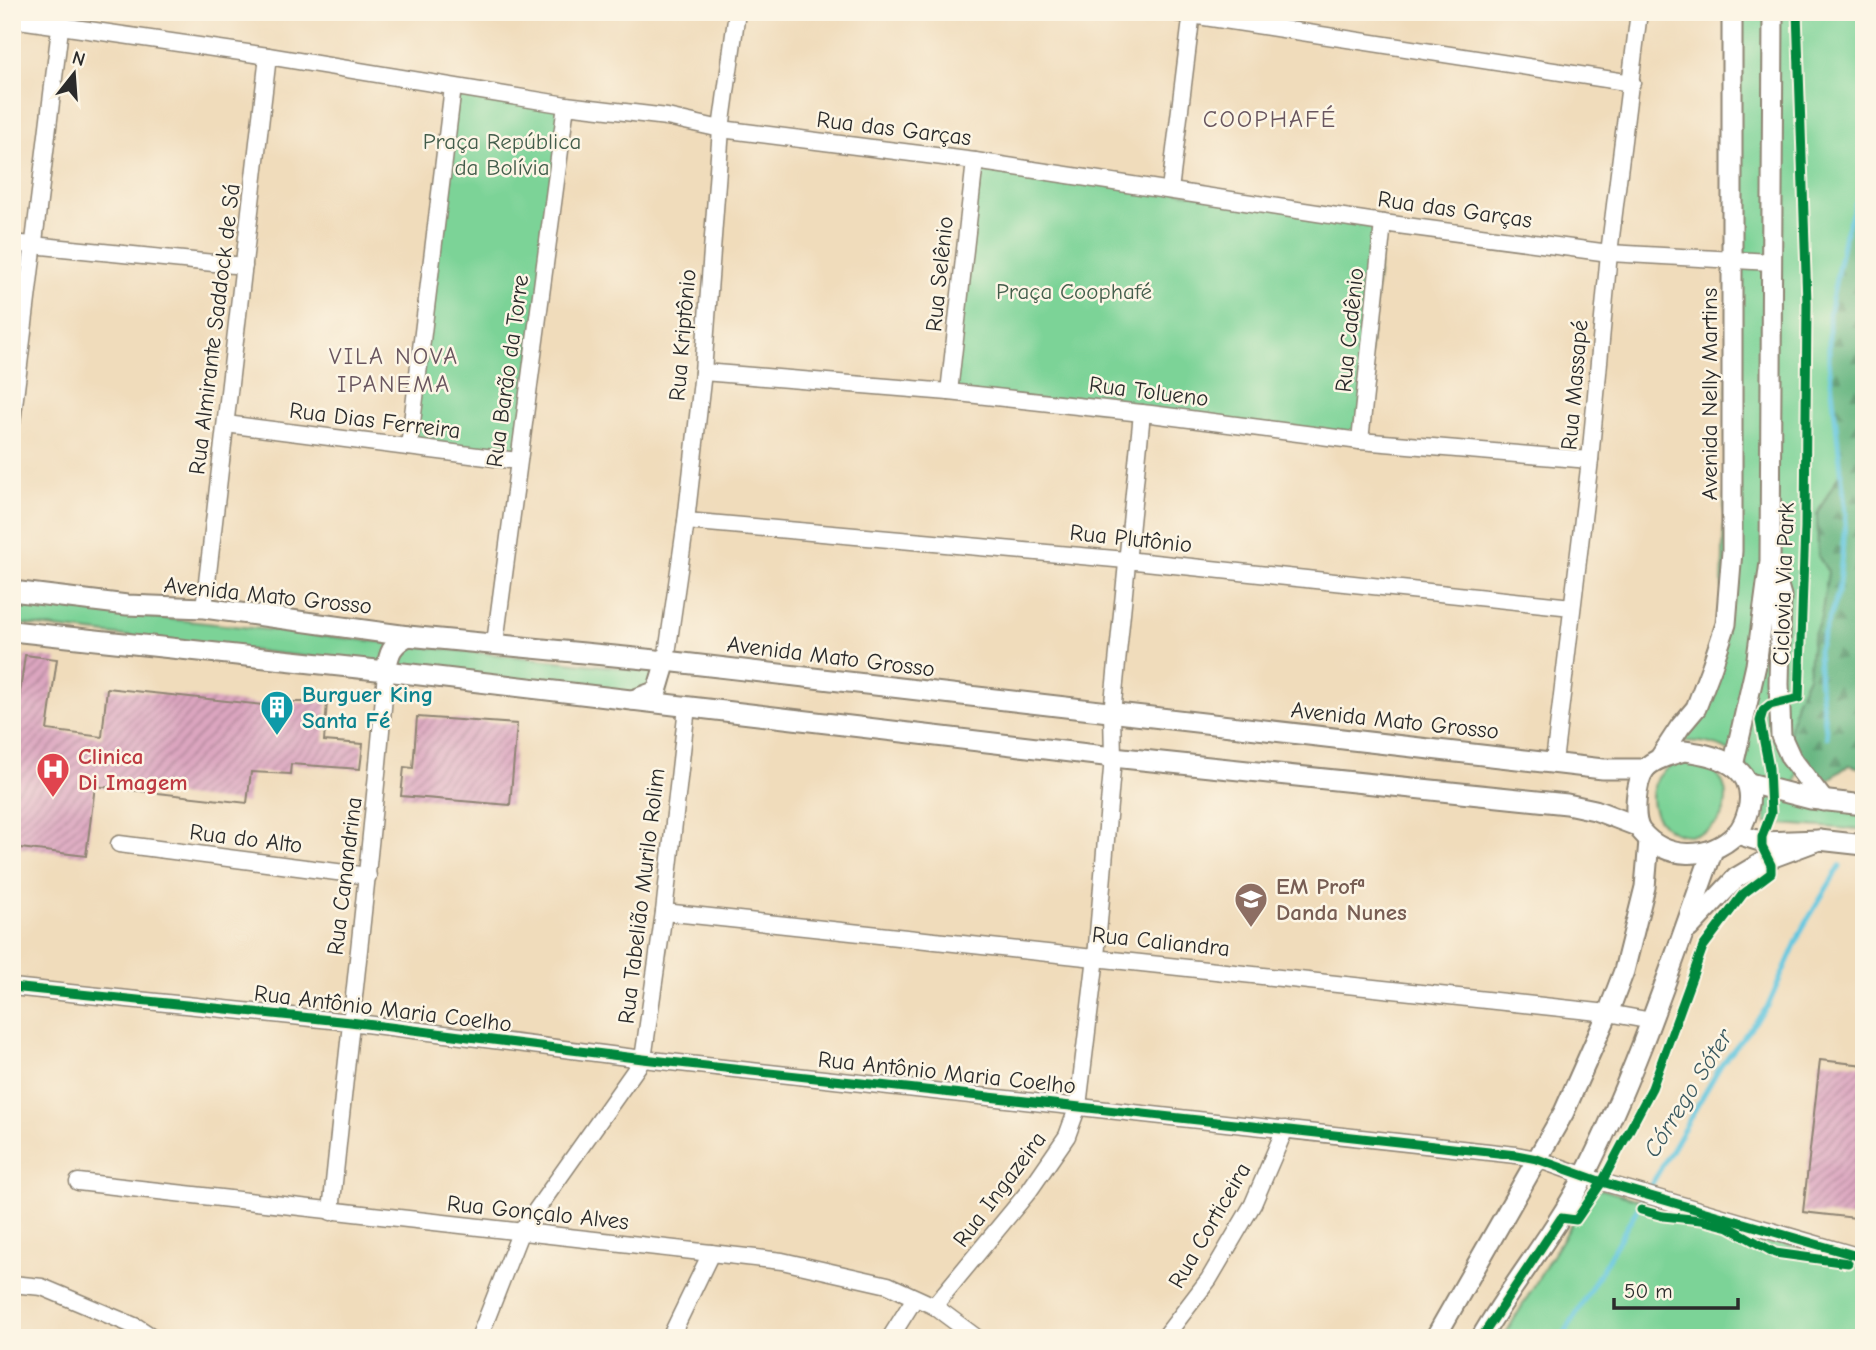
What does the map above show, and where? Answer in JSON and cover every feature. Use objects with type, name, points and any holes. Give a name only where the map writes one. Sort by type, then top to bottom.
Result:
[{"type":"main road","name":"Avenida Nelly Martins","points":[[1652,764],[1696,708],[1726,624],[1732,551],[1732,12]]},
{"type":"main road","points":[[1733,766],[1756,665],[1770,562],[1773,12]]},
{"type":"main road","points":[[1770,562],[1782,596],[1779,684],[1781,736],[1791,758],[1824,801]]},
{"type":"main road","name":"Avenida Mato Grosso","points":[[12,591],[127,605],[204,608],[408,636],[666,661],[1603,769],[1652,764]]},
{"type":"main road","points":[[12,631],[386,671],[1113,757],[1567,804],[1595,810],[1643,833],[1680,855],[1713,850],[1737,834],[1746,818],[1750,801],[1749,783]]},
{"type":"main road","points":[[386,671],[393,646],[408,636]]},
{"type":"main road","points":[[632,701],[657,691],[666,661]]},
{"type":"main road","points":[[1435,1338],[1564,1112],[1624,971],[1645,887],[1643,833],[1636,797],[1652,764],[1684,751],[1710,754],[1733,766],[1749,783],[1770,790],[1824,801],[1864,805]]},
{"type":"main road","points":[[1737,834],[1763,842],[1819,840],[1864,845]]},
{"type":"main road","points":[[1682,936],[1736,878],[1768,859],[1819,840]]},
{"type":"main road","points":[[1481,1338],[1561,1218],[1584,1176],[1652,1021],[1713,850]]},
{"type":"street","name":"Rua Kriptônio","points":[[666,661],[703,372],[721,128],[737,12]]},
{"type":"street","points":[[1172,12],[1632,83]]},
{"type":"street","name":"Rua Massapé","points":[[1554,762],[1590,460],[1609,253],[1639,12]]},
{"type":"street","points":[[1170,190],[1192,13]]},
{"type":"street","name":"Rua das Garças","points":[[12,19],[61,19],[566,105],[975,161],[1383,223],[1609,253],[1771,261]]},
{"type":"street","points":[[12,422],[61,19]]},
{"type":"street","name":"Rua Almirante Saddock de Sá","points":[[204,608],[268,56]]},
{"type":"street","points":[[409,447],[453,87]]},
{"type":"street","name":"Rua Barão da Torre","points":[[495,643],[566,105]]},
{"type":"street","name":"Rua Selênio","points":[[949,392],[975,161]]},
{"type":"street","name":"Rua Cadênio","points":[[1360,441],[1383,223]]},
{"type":"street","points":[[12,243],[244,265]]},
{"type":"street","name":"Rua Tolueno","points":[[703,372],[949,392],[1360,441],[1590,460]]},
{"type":"street","name":"Rua Ingazeira","points":[[934,1306],[1028,1191],[1067,1136],[1078,1106],[1096,957],[1113,757],[1112,713],[1142,413]]},
{"type":"street","name":"Rua Dias Ferreira","points":[[226,424],[518,461]]},
{"type":"street","name":"Rua Plutônio","points":[[685,521],[1126,560],[1572,607]]},
{"type":"street","name":"Rua Canandrina","points":[[331,1212],[368,876],[386,671]]},
{"type":"street","name":"Rua Tabelião Murilo Rolim","points":[[479,1338],[520,1233],[643,1059],[664,912],[687,707]]},
{"type":"street","name":"Rua do Alto","points":[[119,844],[368,876]]},
{"type":"street","name":"Rua Caliandra","points":[[664,912],[1608,1013],[1652,1021]]},
{"type":"street","name":"Rua Antônio Maria Coelho","points":[[12,987],[350,1022],[643,1059],[1537,1158],[1623,1188],[1864,1258]]},
{"type":"street","name":"Rua Corticeira","points":[[1164,1338],[1209,1279],[1234,1236],[1253,1203],[1285,1129]]},
{"type":"street","name":"Rua Gonçalo Alves","points":[[78,1182],[782,1261],[888,1286],[934,1306],[976,1338]]},
{"type":"street","points":[[670,1338],[711,1253]]},
{"type":"street","points":[[12,1284],[42,1287],[137,1327],[154,1338]]},
{"type":"street","points":[[890,1338],[915,1298]]},
{"type":"green space","points":[[1738,12],[1864,12],[1864,557],[1797,775],[1794,793],[1761,787],[1736,756],[1718,746],[1677,741],[1720,667]]},
{"type":"green space","name":"Praça República da Bolívia","points":[[453,87],[566,105],[518,461],[409,447]]},
{"type":"green space","name":"Praça Coophafé","points":[[975,161],[1383,223],[1360,441],[949,392]]},
{"type":"green space","points":[[1864,180],[1864,769],[1849,765],[1817,788],[1784,756],[1796,701],[1808,676],[1812,640],[1821,617],[1828,572],[1818,556],[1817,514],[1842,469],[1829,362],[1829,314],[1845,234]]},
{"type":"green space","points":[[12,602],[668,673],[665,698],[12,623]]},
{"type":"green space","points":[[1689,761],[1703,764],[1715,772],[1723,784],[1726,798],[1723,812],[1715,824],[1703,832],[1689,835],[1675,832],[1663,824],[1655,812],[1652,798],[1655,784],[1663,772],[1675,764]]},
{"type":"green space","points":[[1764,795],[1864,810],[1864,830],[1766,823]]},
{"type":"green space","points":[[1601,1189],[1864,1267],[1864,1338],[1503,1338],[1587,1197]]},
{"type":"building","points":[[25,655],[57,659],[47,730],[102,737],[107,688],[263,705],[263,702],[327,702],[324,741],[363,744],[360,769],[291,764],[290,774],[251,772],[247,803],[95,786],[86,856],[12,847],[12,751]]},
{"type":"building","points":[[417,717],[517,724],[510,805],[401,796],[404,767],[413,768]]},
{"type":"building","points":[[1820,1060],[1864,1065],[1864,1219],[1803,1212]]},
{"type":"waterway","name":"Córrego Sóter","points":[[1827,737],[1818,650],[1838,593],[1846,514],[1829,362],[1829,314],[1845,234],[1864,180]]},
{"type":"waterway","name":"Córrego Sóter","points":[[1562,1338],[1721,1065],[1768,1006],[1802,929],[1840,866]]},
{"type":"cycle path","name":"Ciclovia Via Park","points":[[1481,1338],[1561,1218],[1576,1220],[1602,1182],[1652,1088],[1703,947],[1743,894],[1771,873],[1771,865],[1762,847],[1762,837],[1771,813],[1769,768],[1760,721],[1763,711],[1770,705],[1799,698],[1805,527],[1807,303],[1797,12]]},
{"type":"cycle path","points":[[12,987],[350,1022],[643,1059],[1516,1155],[1537,1159],[1602,1182],[1864,1258]]},
{"type":"cycle path","points":[[1641,1210],[1729,1227],[1775,1253],[1848,1263]]},
{"type":"place","name":"Burguer King Santa Fé","points":[[277,737]]},
{"type":"place","name":"Clinica Di Imagem","points":[[53,799]]},
{"type":"place","name":"EM Profª Danda Nunes","points":[[1251,929]]},
{"type":"district","name":"COOPHAFÉ","points":[[1270,119]]},
{"type":"district","name":"VILA NOVA IPANEMA","points":[[394,370]]}]
